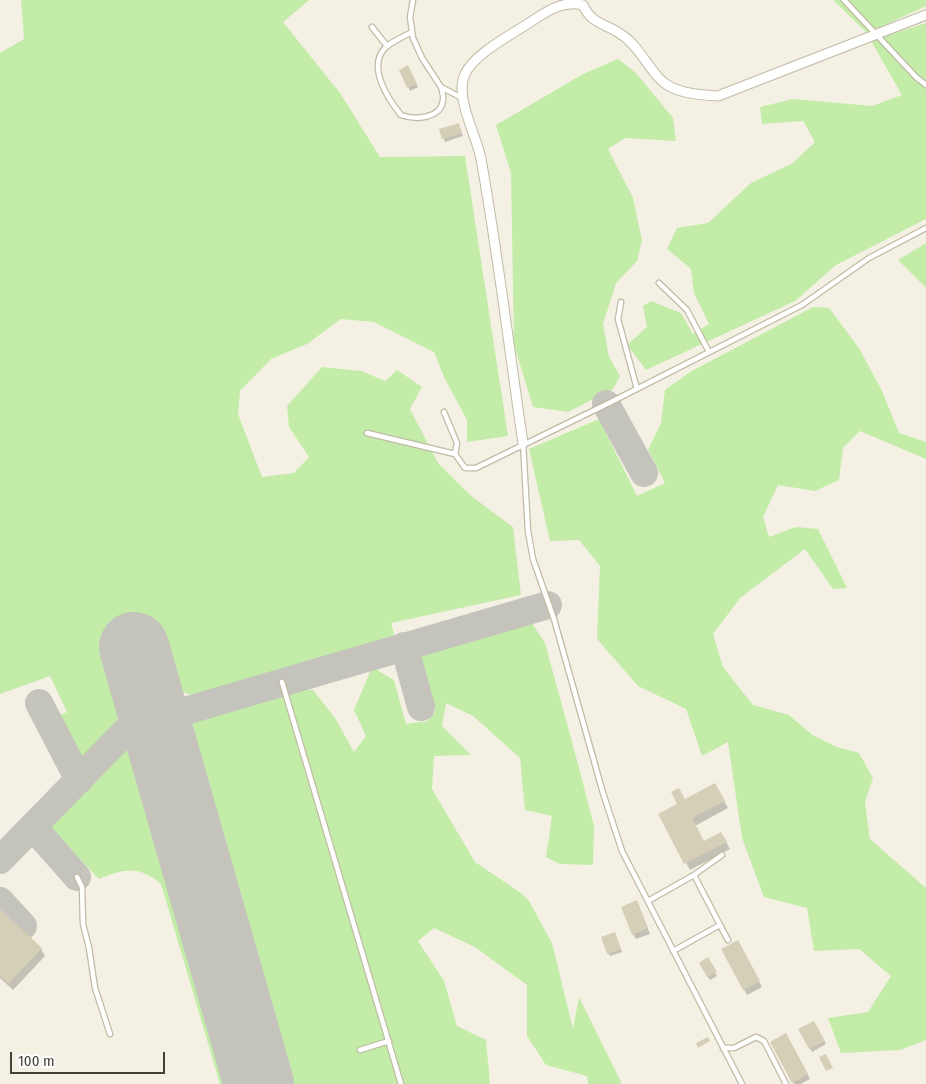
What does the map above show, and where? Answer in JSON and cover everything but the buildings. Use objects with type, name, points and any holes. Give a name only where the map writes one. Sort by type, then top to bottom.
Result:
[{"type":"street","points":[[523,443],[481,156],[464,100],[464,75],[484,53],[558,5],[572,1],[582,3],[587,13],[598,23],[623,35],[667,86],[701,95],[718,96],[733,92],[926,15]]},
{"type":"lane","points":[[412,32],[387,46],[382,52],[378,64],[382,84],[390,102],[401,115],[422,118],[431,115],[439,108],[443,100],[441,87],[422,58],[412,32],[410,17],[413,0]]},
{"type":"lane","points":[[844,0],[916,77],[926,85]]},
{"type":"lane","points":[[372,26],[387,46]]},
{"type":"lane","points":[[441,87],[464,100]]},
{"type":"lane","points":[[367,434],[455,454],[465,468],[476,468],[523,443],[637,389],[802,304],[870,258],[926,228]]},
{"type":"lane","points":[[659,283],[687,310],[709,352]]},
{"type":"lane","points":[[621,302],[618,319],[637,389]]},
{"type":"lane","points":[[444,412],[457,444],[455,454]]},
{"type":"lane","points":[[523,443],[528,531],[533,559],[554,619],[603,793],[622,851],[742,1084]]},
{"type":"lane","points":[[282,682],[401,1084]]},
{"type":"lane","points":[[648,901],[694,875],[722,855]]},
{"type":"lane","points":[[694,875],[728,940]]},
{"type":"lane","points":[[77,877],[82,887],[83,924],[95,988],[110,1034]]},
{"type":"lane","points":[[674,951],[720,925]]},
{"type":"lane","points":[[723,1048],[734,1048],[756,1037],[764,1041],[786,1084]]},
{"type":"lane","points":[[360,1050],[389,1041]]},
{"type":"green space","points":[[21,0],[309,0],[283,22],[340,93],[380,157],[465,156],[508,436],[467,442],[467,420],[445,379],[434,352],[374,322],[341,319],[307,344],[271,359],[240,391],[238,414],[262,477],[294,473],[309,457],[289,427],[287,406],[322,367],[361,371],[385,381],[397,370],[422,387],[410,409],[438,463],[470,495],[513,527],[521,595],[391,623],[395,637],[193,696],[172,687],[155,637],[110,650],[129,718],[87,762],[75,762],[54,718],[67,712],[50,676],[0,694],[0,53],[24,39]]},
{"type":"green space","points":[[833,0],[926,0],[926,6],[867,33]]},
{"type":"green space","points":[[926,23],[926,219],[836,265],[795,301],[646,370],[627,345],[647,327],[643,306],[651,301],[681,313],[693,334],[709,324],[694,293],[691,269],[667,249],[677,228],[708,223],[751,183],[793,163],[815,142],[803,121],[762,124],[760,107],[793,99],[872,106],[902,95],[871,41]]},
{"type":"green space","points":[[618,59],[636,73],[673,118],[676,141],[625,138],[608,149],[633,198],[642,240],[637,261],[616,283],[603,324],[609,357],[620,376],[613,389],[568,412],[533,407],[514,345],[511,173],[496,125],[583,74]]},
{"type":"green space","points":[[926,243],[926,288],[898,260]]},
{"type":"green space","points":[[813,307],[829,308],[859,348],[882,391],[899,433],[926,442],[926,459],[860,431],[843,448],[839,480],[815,491],[778,485],[763,517],[769,537],[796,527],[818,529],[847,588],[833,589],[805,549],[740,598],[713,634],[723,667],[753,705],[789,715],[814,736],[837,747],[859,753],[873,778],[865,802],[870,839],[926,888],[926,1040],[900,1050],[841,1053],[828,1018],[868,1012],[891,976],[859,949],[814,951],[807,908],[764,897],[742,838],[728,742],[702,756],[686,709],[638,686],[597,639],[600,566],[579,540],[550,541],[529,449],[599,419],[637,496],[665,483],[648,450],[661,423],[665,390],[690,372]]},
{"type":"green space","points":[[530,620],[545,643],[594,826],[593,865],[560,864],[546,857],[552,816],[525,810],[520,758],[473,716],[446,703],[442,726],[471,755],[434,756],[432,789],[475,862],[521,893],[529,901],[552,943],[573,1029],[579,997],[622,1084],[588,1084],[587,1076],[546,1065],[527,1036],[527,985],[475,947],[434,928],[418,941],[444,981],[457,1026],[486,1040],[490,1084],[284,1084],[186,740],[194,719],[260,702],[272,688],[313,690],[335,718],[354,752],[366,736],[354,710],[372,667],[394,680],[406,724],[427,721],[435,712],[431,695],[418,677],[416,657],[431,652],[435,644],[502,621]]},
{"type":"green space","points":[[136,745],[233,1084],[220,1084],[161,884],[138,871],[124,871],[99,879],[79,858],[66,853],[47,830],[48,817],[75,792],[83,793],[91,785],[94,774],[123,746]]},
{"type":"taxiway","points":[[606,404],[644,473]]},
{"type":"taxiway","points":[[0,860],[130,727],[548,605]]},
{"type":"taxiway","points":[[404,646],[421,707]]},
{"type":"taxiway","points":[[39,703],[79,780]]},
{"type":"taxiway","points":[[33,827],[77,877]]},
{"type":"taxiway","points":[[0,901],[23,926]]},
{"type":"runway","points":[[134,647],[259,1084]]}]
